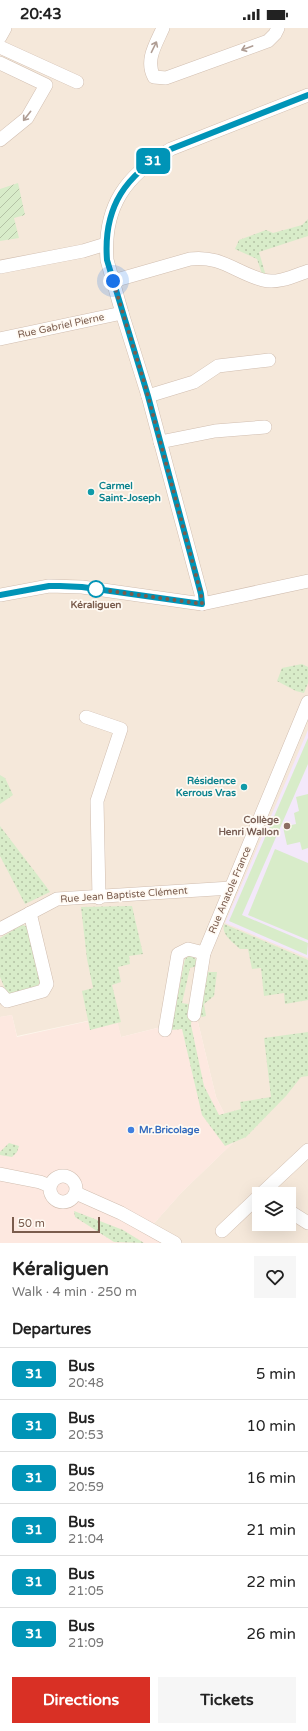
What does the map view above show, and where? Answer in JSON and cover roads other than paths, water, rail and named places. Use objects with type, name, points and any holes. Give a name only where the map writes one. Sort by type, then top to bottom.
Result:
[{"type":"street","points":[[0,37],[5,28]]},
{"type":"street","points":[[164,28],[151,54],[150,71],[154,77],[166,78],[268,41],[275,34],[278,28]]},
{"type":"street","points":[[0,47],[77,82]]},
{"type":"street","points":[[0,64],[46,85],[28,118],[0,140]]},
{"type":"street","points":[[202,604],[201,594],[148,396],[107,260],[106,244],[109,220],[116,200],[132,179],[150,162],[171,149],[308,95]]},
{"type":"street","points":[[0,266],[83,250],[106,244]]},
{"type":"street","points":[[113,281],[190,259],[203,257],[216,259],[264,281],[278,281],[308,271]]},
{"type":"street","name":"Rue Gabriel Pierne","points":[[0,339],[122,313]]},
{"type":"street","points":[[148,396],[194,382],[218,366],[269,360]]},
{"type":"street","points":[[160,442],[215,431],[265,427]]},
{"type":"street","points":[[0,595],[49,586],[62,586],[89,588],[202,604],[308,581]]},
{"type":"street","name":"Rue Anatole France","points":[[194,1015],[204,953],[308,702]]},
{"type":"street","points":[[86,717],[121,729],[97,801],[99,898]]},
{"type":"street","name":"Rue Jean Baptiste Clément","points":[[0,929],[57,899],[99,898],[231,888]]},
{"type":"street","points":[[4,997],[43,991],[47,984],[30,913]]},
{"type":"street","points":[[165,1030],[178,954],[188,949],[204,953]]},
{"type":"street","points":[[268,1187],[308,1150]]},
{"type":"street","points":[[0,1174],[40,1182],[50,1186]]},
{"type":"street","points":[[66,1177],[75,1184],[76,1193],[68,1201],[58,1202],[51,1196],[50,1186],[56,1178],[66,1177]]},
{"type":"street","points":[[76,1193],[175,1243]]},
{"type":"street","points":[[222,1231],[252,1203]]},
{"type":"street","points":[[296,1215],[308,1223]]},
{"type":"street","points":[[149,1229],[165,1243]]},
{"type":"place","name":"Carmel Saint-Joseph","points":[[91,492]]},
{"type":"place","name":"Kéraliguen","points":[[96,589]]},
{"type":"place","name":"Résidence Kerrous Vras","points":[[244,787]]},
{"type":"place","name":"Collège Henri Wallon","points":[[287,826]]},
{"type":"place","name":"Mr.Bricolage","points":[[131,1130]]}]
